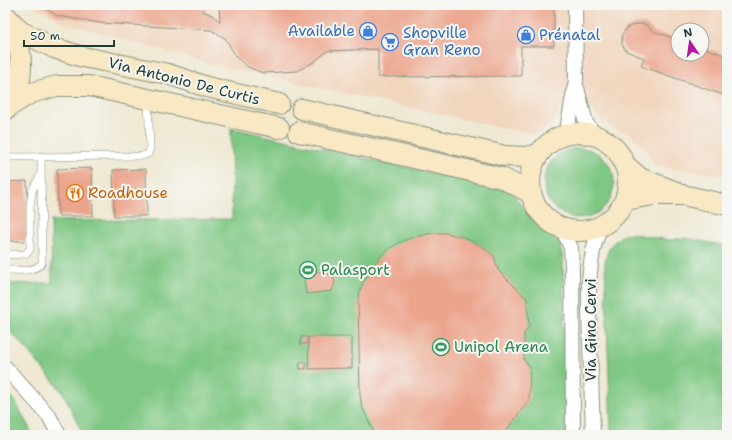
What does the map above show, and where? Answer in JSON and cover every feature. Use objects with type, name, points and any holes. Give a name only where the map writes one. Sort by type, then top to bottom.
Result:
[{"type":"street","points":[[566,136],[576,80],[575,5]]},
{"type":"street","points":[[5,15],[13,27],[19,42],[21,59],[21,75],[17,91],[7,109]]},
{"type":"street","name":"Via Antonio De Curtis","points":[[5,15],[20,31],[54,48],[83,57],[168,74],[207,87],[279,104]]},
{"type":"street","points":[[299,132],[502,178],[529,192],[543,215],[563,230],[577,232],[601,226],[620,210],[625,200],[627,176],[624,164],[617,153],[608,143],[595,135],[586,123],[576,80]]},
{"type":"street","name":"Via Antonio De Curtis","points":[[7,109],[31,93],[58,86],[89,86],[279,128]]},
{"type":"street","points":[[302,109],[505,156],[526,157],[539,154]]},
{"type":"street","points":[[529,192],[529,179],[532,166],[539,154],[547,146],[557,139],[566,136],[582,133],[595,135]]},
{"type":"street","points":[[624,164],[644,180],[662,185],[684,195],[727,205]]},
{"type":"street","points":[[625,200],[653,195],[684,195]]},
{"type":"street","name":"Via Gino Cervi","points":[[593,435],[590,318],[591,266],[593,247],[601,226]]},
{"type":"street","name":"Via Gino Cervi","points":[[563,230],[571,248],[572,268],[573,435]]},
{"type":"street","points":[[5,367],[49,416],[59,435]]},
{"type":"lane","points":[[5,157],[142,156],[148,154],[150,149],[148,98]]},
{"type":"lane","points":[[5,270],[30,270],[38,268],[42,263],[41,156]]},
{"type":"lane","points":[[5,255],[25,254],[30,250],[30,206],[32,191],[41,175]]},
{"type":"shaded area","points":[[32,5],[727,5],[727,176],[655,166],[645,148],[629,134],[603,123],[589,106],[561,107],[551,127],[536,134],[218,66],[63,22]]},
{"type":"green space","name":"Palasport","points":[[231,128],[511,191],[531,218],[557,238],[563,258],[566,435],[83,435],[64,394],[23,345],[5,327],[5,284],[52,283],[51,221],[232,219]]},
{"type":"green space","points":[[579,148],[592,151],[604,158],[611,170],[614,183],[611,196],[604,208],[592,215],[579,218],[566,215],[554,208],[547,196],[544,183],[547,170],[554,158],[566,151]]},
{"type":"green space","points":[[628,233],[669,240],[685,238],[727,246],[727,435],[611,435],[605,263],[609,248],[615,241]]},
{"type":"green space","points":[[5,391],[15,401],[33,435],[5,435]]},
{"type":"building","name":"Shopville Gran Reno","points":[[40,5],[203,5],[203,11],[214,16],[220,22],[219,5],[554,5],[554,46],[521,46],[521,76],[378,77],[378,49],[327,51],[314,62],[297,71],[263,73],[248,67],[237,58],[225,38],[211,30],[100,23],[58,16]]},
{"type":"building","points":[[637,24],[645,24],[655,32],[670,37],[670,62],[710,62],[710,50],[727,56],[726,96],[641,66],[644,58],[626,51],[622,44],[622,34],[628,27]]},
{"type":"building","name":"Roadhouse","points":[[92,168],[93,216],[58,216],[57,169]]},
{"type":"building","points":[[146,169],[147,216],[114,216],[113,170]]},
{"type":"building","points":[[27,181],[28,241],[5,241],[5,182]]},
{"type":"building","name":"Unipol Arena","points":[[432,233],[446,233],[463,237],[480,245],[494,256],[498,270],[527,299],[529,326],[524,334],[524,360],[530,367],[529,400],[503,435],[375,435],[362,407],[360,395],[358,300],[361,287],[373,265],[384,253],[398,243]]},
{"type":"building","points":[[308,269],[333,275],[335,283],[332,291],[306,294],[304,278]]},
{"type":"building","points":[[301,337],[307,337],[307,344],[300,344]]},
{"type":"building","points":[[308,337],[352,337],[352,368],[309,369]]},
{"type":"building","points":[[300,362],[306,362],[306,369],[300,369]]},
{"type":"place","name":"Available","points":[[368,31]]},
{"type":"place","name":"Prénatal","points":[[526,35]]},
{"type":"place","name":"Shopville Gran Reno","points":[[390,42]]},
{"type":"place","name":"Roadhouse","points":[[75,193]]},
{"type":"place","name":"Palasport","points":[[308,270]]},
{"type":"place","name":"Unipol Arena","points":[[441,347]]}]
